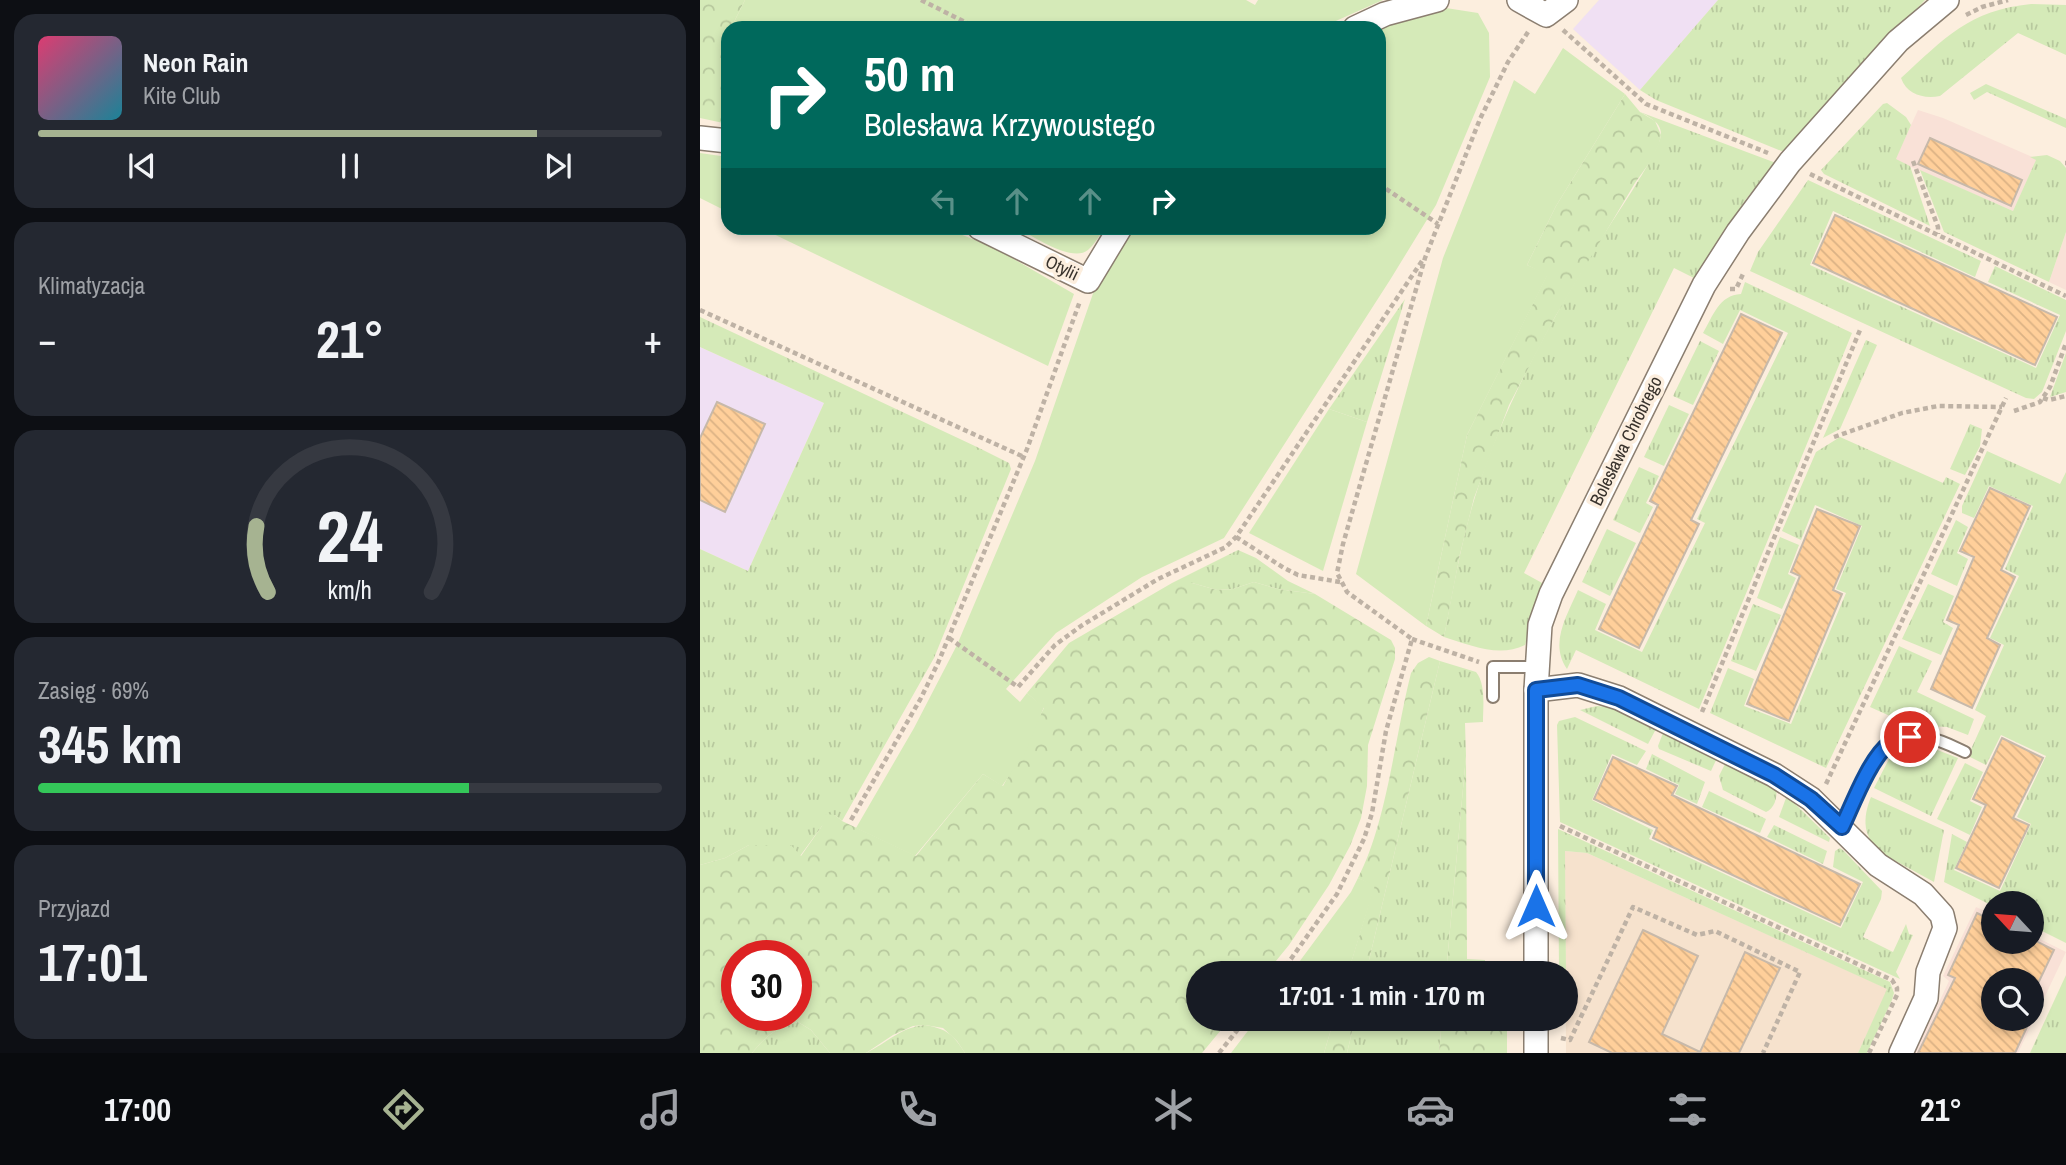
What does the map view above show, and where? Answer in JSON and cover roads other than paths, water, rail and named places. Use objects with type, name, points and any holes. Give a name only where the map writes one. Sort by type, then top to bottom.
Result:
[{"type":"street","points":[[1370,21],[1437,0]]},
{"type":"street","points":[[1519,0],[1546,15],[1566,0]]},
{"type":"street","name":"Bolesława Chrobrego","points":[[1536,961],[1536,690],[1540,625],[1551,594],[1680,332],[1717,263],[1738,232],[1800,171],[1898,41],[1947,0]]},
{"type":"street","points":[[700,138],[721,140]]},
{"type":"street","name":"Otylii","points":[[994,235],[1088,281],[1116,235]]},
{"type":"street","points":[[1536,690],[1578,685],[1619,698],[1774,775],[1817,805],[1878,865],[1923,894],[1942,915],[1945,928],[1928,972],[1926,998],[1900,1053]]},
{"type":"street","points":[[1536,1031],[1536,1053]]},
{"type":"lane","points":[[1493,697],[1493,667],[1537,667]]},
{"type":"lane","points":[[1842,827],[1860,787],[1889,743],[1910,737],[1928,737],[1965,752]]}]
